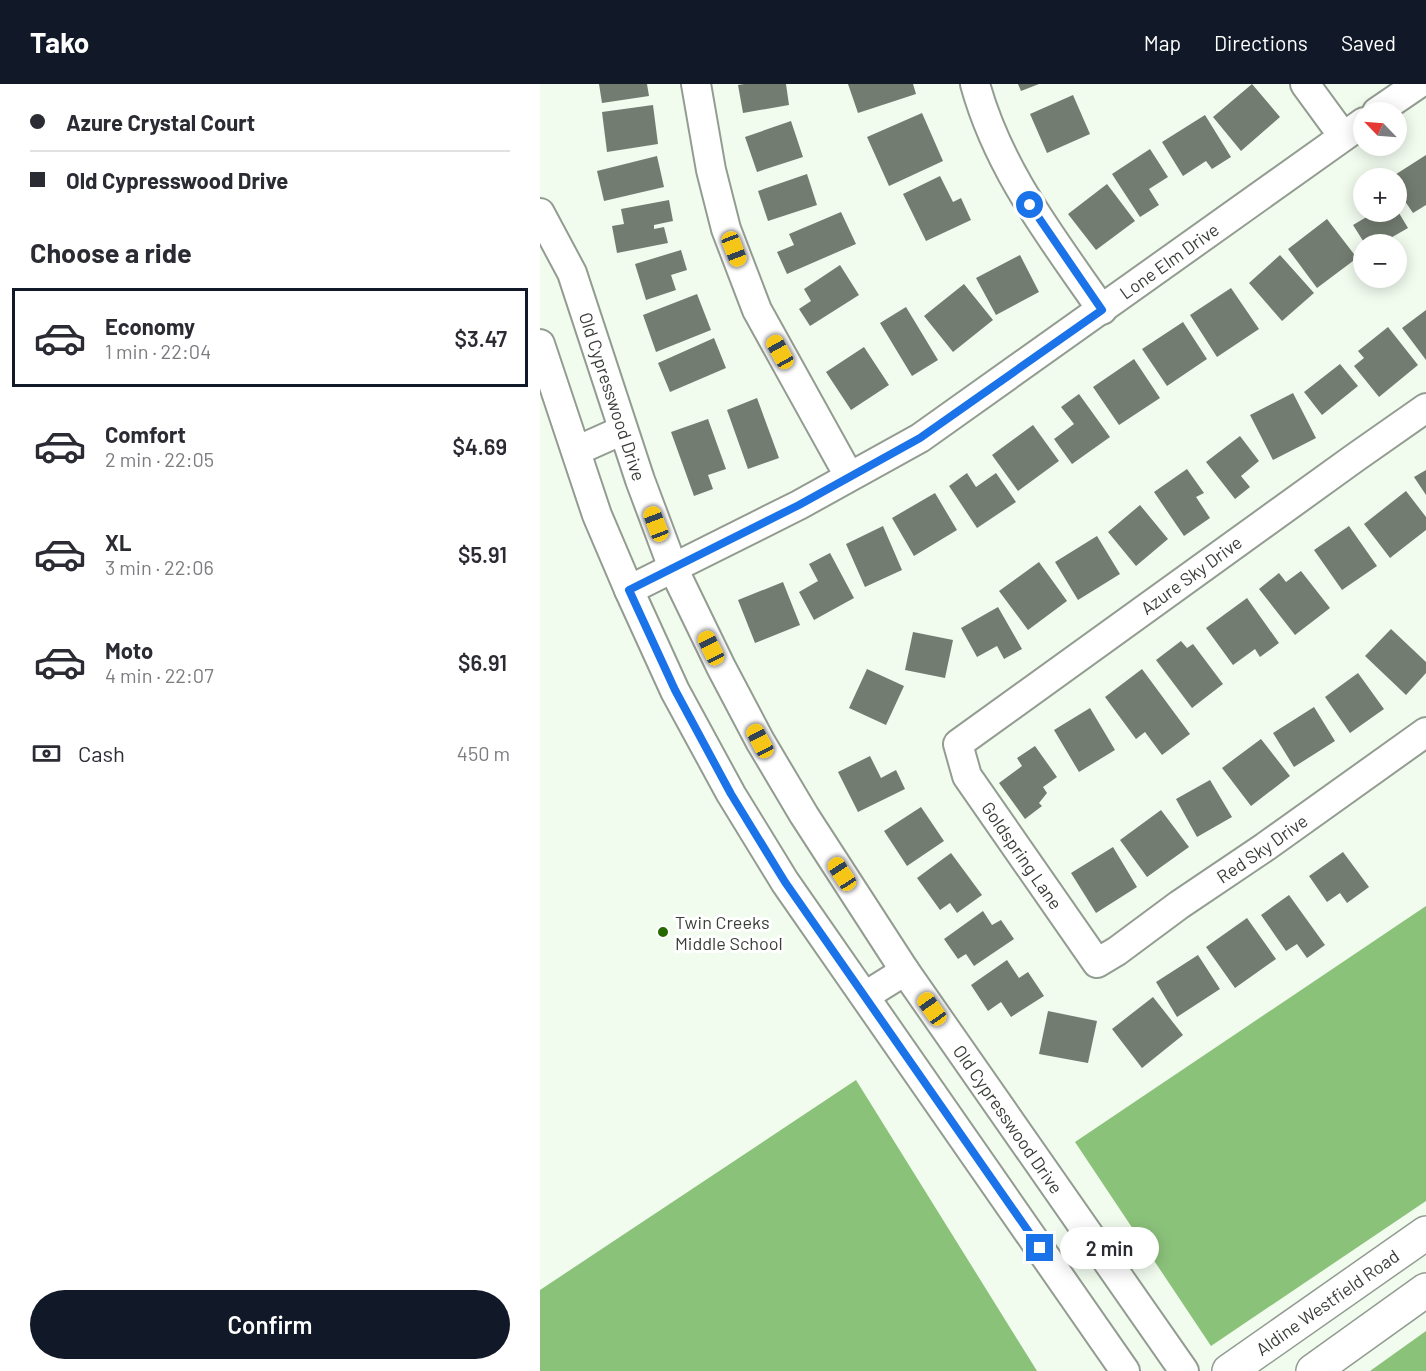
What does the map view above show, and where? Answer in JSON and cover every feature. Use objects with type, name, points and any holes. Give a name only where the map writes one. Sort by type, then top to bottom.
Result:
[{"type":"main road","name":"Aldine Westfield Road","points":[[1229,1371],[1426,1233]]},
{"type":"main road","points":[[1313,1371],[1426,1290]]},
{"type":"street","points":[[696,84],[711,170],[726,229],[757,310],[849,476]]},
{"type":"street","points":[[975,84],[984,117],[1004,162],[1030,205],[1102,310]]},
{"type":"street","points":[[1305,84],[1353,129]]},
{"type":"street","points":[[1392,102],[1418,84]]},
{"type":"street","name":"Lone Elm Drive","points":[[629,590],[799,505],[920,438],[1353,129]]},
{"type":"street","name":"Old Cypresswood Drive","points":[[540,213],[572,273],[623,430],[673,568],[721,668],[760,741],[804,815],[905,971],[1184,1371]]},
{"type":"street","points":[[540,344],[597,515],[675,690],[731,794],[785,882],[1125,1371]]},
{"type":"street","name":"Azure Sky Drive","points":[[958,744],[1426,408]]},
{"type":"street","points":[[576,451],[623,430]]},
{"type":"street","name":"Red Sky Drive","points":[[1096,963],[1117,951],[1426,732]]},
{"type":"street","name":"Goldspring Lane","points":[[958,744],[967,776],[1096,963]]},
{"type":"street","points":[[865,996],[905,971]]},
{"type":"green space","points":[[1426,906],[1426,1201],[1211,1346],[1075,1142]]},
{"type":"green space","points":[[856,1080],[1037,1371],[540,1371],[540,1290]]},
{"type":"green space","points":[[1426,1331],[1426,1371],[1370,1371]]},
{"type":"building","points":[[599,84],[647,84],[649,96],[602,103]]},
{"type":"building","points":[[786,84],[789,105],[743,113],[738,85]]},
{"type":"building","points":[[848,84],[913,84],[916,94],[858,113]]},
{"type":"building","points":[[1018,84],[1039,84],[1021,91]]},
{"type":"building","points":[[1252,84],[1280,117],[1241,151],[1213,117]]},
{"type":"building","points":[[1073,95],[1090,134],[1047,153],[1030,114]]},
{"type":"building","points":[[653,105],[658,144],[607,152],[602,112]]},
{"type":"building","points":[[922,113],[943,161],[889,186],[867,137]]},
{"type":"building","points":[[1205,115],[1231,157],[1212,169],[1206,161],[1183,176],[1162,142]]},
{"type":"building","points":[[791,121],[803,157],[757,172],[745,137]]},
{"type":"building","points":[[1150,149],[1168,177],[1149,189],[1159,205],[1140,217],[1112,174]]},
{"type":"building","points":[[1426,155],[1426,205],[1413,213],[1407,204],[1406,168]]},
{"type":"building","points":[[657,156],[664,187],[604,201],[597,171]]},
{"type":"building","points":[[807,174],[817,205],[768,221],[758,191]]},
{"type":"building","points":[[940,176],[953,202],[961,198],[971,220],[926,241],[903,194]]},
{"type":"building","points":[[1107,184],[1135,221],[1096,250],[1068,214]]},
{"type":"building","points":[[669,200],[673,221],[654,225],[654,229],[664,227],[668,243],[617,253],[612,226],[624,224],[621,209]]},
{"type":"building","points":[[841,212],[856,244],[787,274],[777,252],[794,245],[789,234]]},
{"type":"building","points":[[1327,219],[1353,253],[1353,261],[1317,288],[1288,249]]},
{"type":"building","points":[[1358,222],[1404,222],[1408,228],[1398,234],[1359,234],[1353,225]]},
{"type":"building","points":[[681,250],[687,270],[671,275],[676,290],[646,300],[635,264]]},
{"type":"building","points":[[1020,255],[1039,292],[996,315],[976,278]]},
{"type":"building","points":[[1280,255],[1314,293],[1282,321],[1249,283]]},
{"type":"building","points":[[840,265],[859,295],[810,326],[799,309],[811,301],[804,289]]},
{"type":"building","points":[[964,284],[993,320],[953,352],[924,316]]},
{"type":"building","points":[[1231,288],[1259,329],[1217,357],[1190,315]]},
{"type":"building","points":[[697,294],[711,330],[656,352],[643,315]]},
{"type":"building","points":[[906,307],[938,360],[912,376],[880,323]]},
{"type":"building","points":[[1426,310],[1426,360],[1402,328]]},
{"type":"building","points":[[1183,322],[1207,359],[1167,386],[1142,349]]},
{"type":"building","points":[[1388,327],[1418,365],[1379,397],[1354,366],[1364,358],[1358,351]]},
{"type":"building","points":[[714,338],[726,368],[670,392],[658,363]]},
{"type":"building","points":[[864,347],[889,385],[851,410],[826,372]]},
{"type":"building","points":[[1134,359],[1160,398],[1119,425],[1093,387]]},
{"type":"building","points":[[1340,364],[1358,386],[1322,415],[1304,392]]},
{"type":"building","points":[[1293,393],[1316,438],[1273,460],[1250,415]]},
{"type":"building","points":[[1079,394],[1110,437],[1072,464],[1054,439],[1074,424],[1061,407]]},
{"type":"building","points":[[757,398],[779,458],[748,469],[727,410]]},
{"type":"building","points":[[708,419],[726,469],[708,475],[713,489],[694,496],[671,432]]},
{"type":"building","points":[[1033,425],[1059,461],[1018,491],[992,455]]},
{"type":"building","points":[[1240,436],[1259,461],[1241,476],[1250,487],[1235,499],[1206,462]]},
{"type":"building","points":[[1187,469],[1204,493],[1196,497],[1210,518],[1184,536],[1154,492]]},
{"type":"building","points":[[1426,470],[1426,495],[1414,477]]},
{"type":"building","points":[[967,473],[976,487],[996,473],[1016,502],[977,528],[949,486]]},
{"type":"building","points":[[1406,491],[1426,517],[1426,530],[1390,558],[1364,524]]},
{"type":"building","points":[[935,493],[957,530],[914,556],[892,518]]},
{"type":"building","points":[[1140,505],[1168,539],[1136,566],[1108,532]]},
{"type":"building","points":[[883,526],[902,570],[865,587],[846,544]]},
{"type":"building","points":[[1349,526],[1377,566],[1342,590],[1314,550]]},
{"type":"building","points":[[1097,536],[1120,574],[1078,600],[1055,562]]},
{"type":"building","points":[[830,553],[854,598],[814,620],[799,592],[818,581],[809,564]]},
{"type":"building","points":[[1039,562],[1067,601],[1028,630],[999,591]]},
{"type":"building","points":[[1301,571],[1330,608],[1295,635],[1259,589],[1279,573],[1286,582]]},
{"type":"building","points":[[783,582],[800,625],[755,643],[738,600]]},
{"type":"building","points":[[1247,598],[1279,643],[1260,657],[1255,649],[1233,665],[1206,628]]},
{"type":"building","points":[[998,607],[1022,649],[1004,659],[997,646],[977,657],[961,628]]},
{"type":"building","points":[[1391,629],[1426,662],[1426,673],[1406,695],[1365,656]]},
{"type":"building","points":[[913,632],[953,640],[945,678],[905,670]]},
{"type":"building","points":[[1181,641],[1187,648],[1193,644],[1223,684],[1192,708],[1156,660]]},
{"type":"building","points":[[867,669],[904,686],[886,725],[849,708]]},
{"type":"building","points":[[1142,669],[1190,734],[1162,755],[1145,732],[1136,739],[1105,697]]},
{"type":"building","points":[[1358,673],[1384,709],[1350,733],[1325,697]]},
{"type":"building","points":[[1314,707],[1335,741],[1294,767],[1273,733]]},
{"type":"building","points":[[1090,708],[1115,750],[1079,772],[1054,730]]},
{"type":"building","points":[[1261,739],[1290,776],[1251,806],[1222,768]]},
{"type":"building","points":[[1035,746],[1057,777],[1043,787],[1047,793],[1039,803],[1042,806],[1025,819],[999,783],[1022,766],[1017,758]]},
{"type":"building","points":[[870,756],[881,778],[896,770],[905,789],[858,812],[838,772]]},
{"type":"building","points":[[1210,780],[1232,817],[1197,837],[1176,799]]},
{"type":"building","points":[[921,807],[944,841],[907,866],[884,831]]},
{"type":"building","points":[[1161,810],[1189,847],[1147,877],[1120,840]]},
{"type":"building","points":[[1113,847],[1137,887],[1096,913],[1071,873]]},
{"type":"building","points":[[1343,852],[1369,887],[1347,903],[1340,893],[1327,902],[1309,876]]},
{"type":"building","points":[[951,853],[982,895],[957,913],[950,903],[940,910],[917,878]]},
{"type":"building","points":[[1289,895],[1325,945],[1307,958],[1297,944],[1286,951],[1261,915]]},
{"type":"building","points":[[983,911],[992,925],[1001,920],[1014,939],[974,966],[966,954],[958,959],[944,939]]},
{"type":"building","points":[[1247,918],[1276,959],[1235,988],[1206,947]]},
{"type":"building","points":[[1198,955],[1220,989],[1177,1017],[1156,982]]},
{"type":"building","points":[[1007,960],[1019,978],[1028,972],[1044,996],[1011,1017],[1001,1002],[988,1011],[971,985]]},
{"type":"building","points":[[1153,997],[1183,1035],[1142,1068],[1112,1029]]},
{"type":"building","points":[[1048,1011],[1097,1021],[1088,1063],[1039,1054]]},
{"type":"place","name":"Twin Creeks Middle School","points":[[663,932]]},
{"type":"route","points":[[1030,205],[1102,310],[920,438],[799,505],[629,590],[675,690],[731,794],[785,882],[1040,1248]]}]
